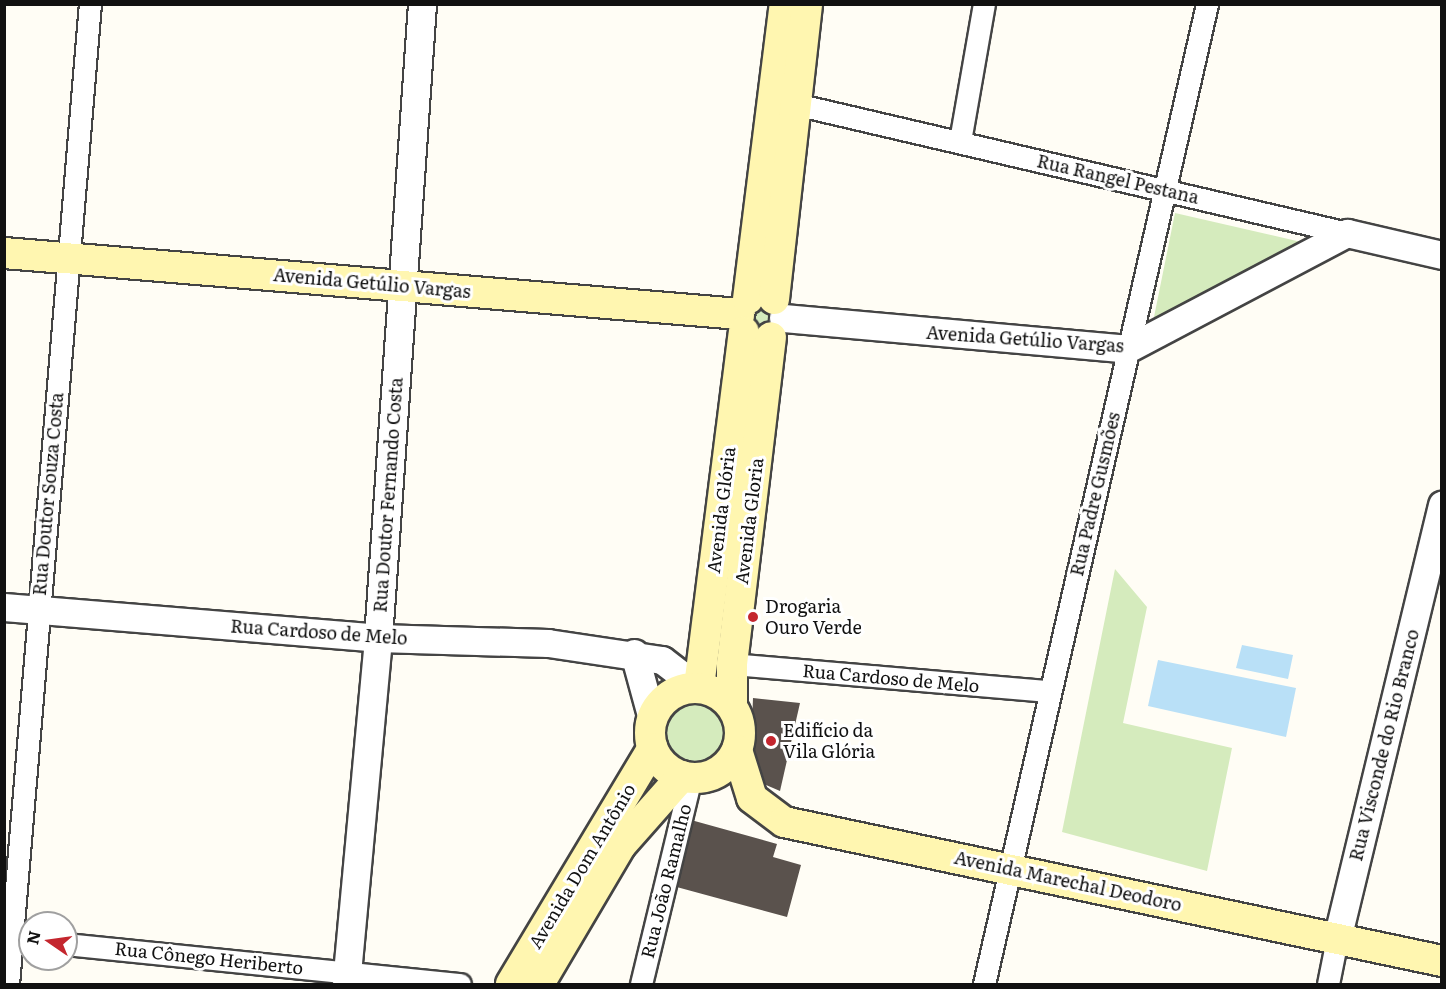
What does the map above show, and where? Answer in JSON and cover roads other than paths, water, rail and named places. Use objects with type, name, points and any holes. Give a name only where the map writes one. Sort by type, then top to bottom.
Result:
[{"type":"main road","name":"Avenida Glória","points":[[698,687],[760,316],[785,4]]},
{"type":"main road","name":"Avenida Gloria","points":[[732,706],[732,664],[760,316],[795,104],[807,4]]},
{"type":"main road","name":"Avenida Getúlio Vargas","points":[[4,253],[760,316]]},
{"type":"main road","points":[[698,687],[732,706],[740,735],[737,750],[716,773],[686,777],[659,760],[653,733],[669,696],[698,687]]},
{"type":"main road","name":"Avenida Dom Antônio","points":[[511,984],[653,733]]},
{"type":"main road","name":"Avenida Marechal Deodoro","points":[[737,750],[752,798],[784,822],[1442,961]]},
{"type":"main road","name":"Avenida Dom Antônio","points":[[539,984],[621,845],[686,777]]},
{"type":"street","name":"Rua Doutor Souza Costa","points":[[8,984],[16,939],[37,609],[90,4]]},
{"type":"street","name":"Rua Doutor Fernando Costa","points":[[347,978],[378,638],[422,4]]},
{"type":"street","points":[[960,141],[984,4]]},
{"type":"street","name":"Rua Padre Gusmões","points":[[984,984],[1206,4]]},
{"type":"street","name":"Rua Rangel Pestana","points":[[795,104],[1442,255]]},
{"type":"street","name":"Avenida Getúlio Vargas","points":[[760,316],[1127,349],[1347,233]]},
{"type":"street","name":"Rua Visconde do Rio Branco","points":[[1328,984],[1337,939],[1432,583],[1442,505]]},
{"type":"street","name":"Rua Cardoso de Melo","points":[[4,607],[378,638],[548,643],[634,653],[662,660],[698,687]]},
{"type":"street","points":[[634,653],[653,733]]},
{"type":"street","name":"Rua Cardoso de Melo","points":[[732,664],[1050,691]]},
{"type":"street","name":"Rua João Ramalho","points":[[641,984],[686,777]]},
{"type":"street","name":"Rua Cônego Heriberto","points":[[78,945],[347,978],[460,984]]},
{"type":"water","points":[[1242,645],[1293,655],[1288,679],[1236,668]]},
{"type":"water","points":[[1158,660],[1296,688],[1286,737],[1148,706]]},
{"type":"place","name":"Drogaria Ouro Verde","points":[[753,617]]},
{"type":"place","name":"Edifício da Vila Glória","points":[[771,741]]}]
